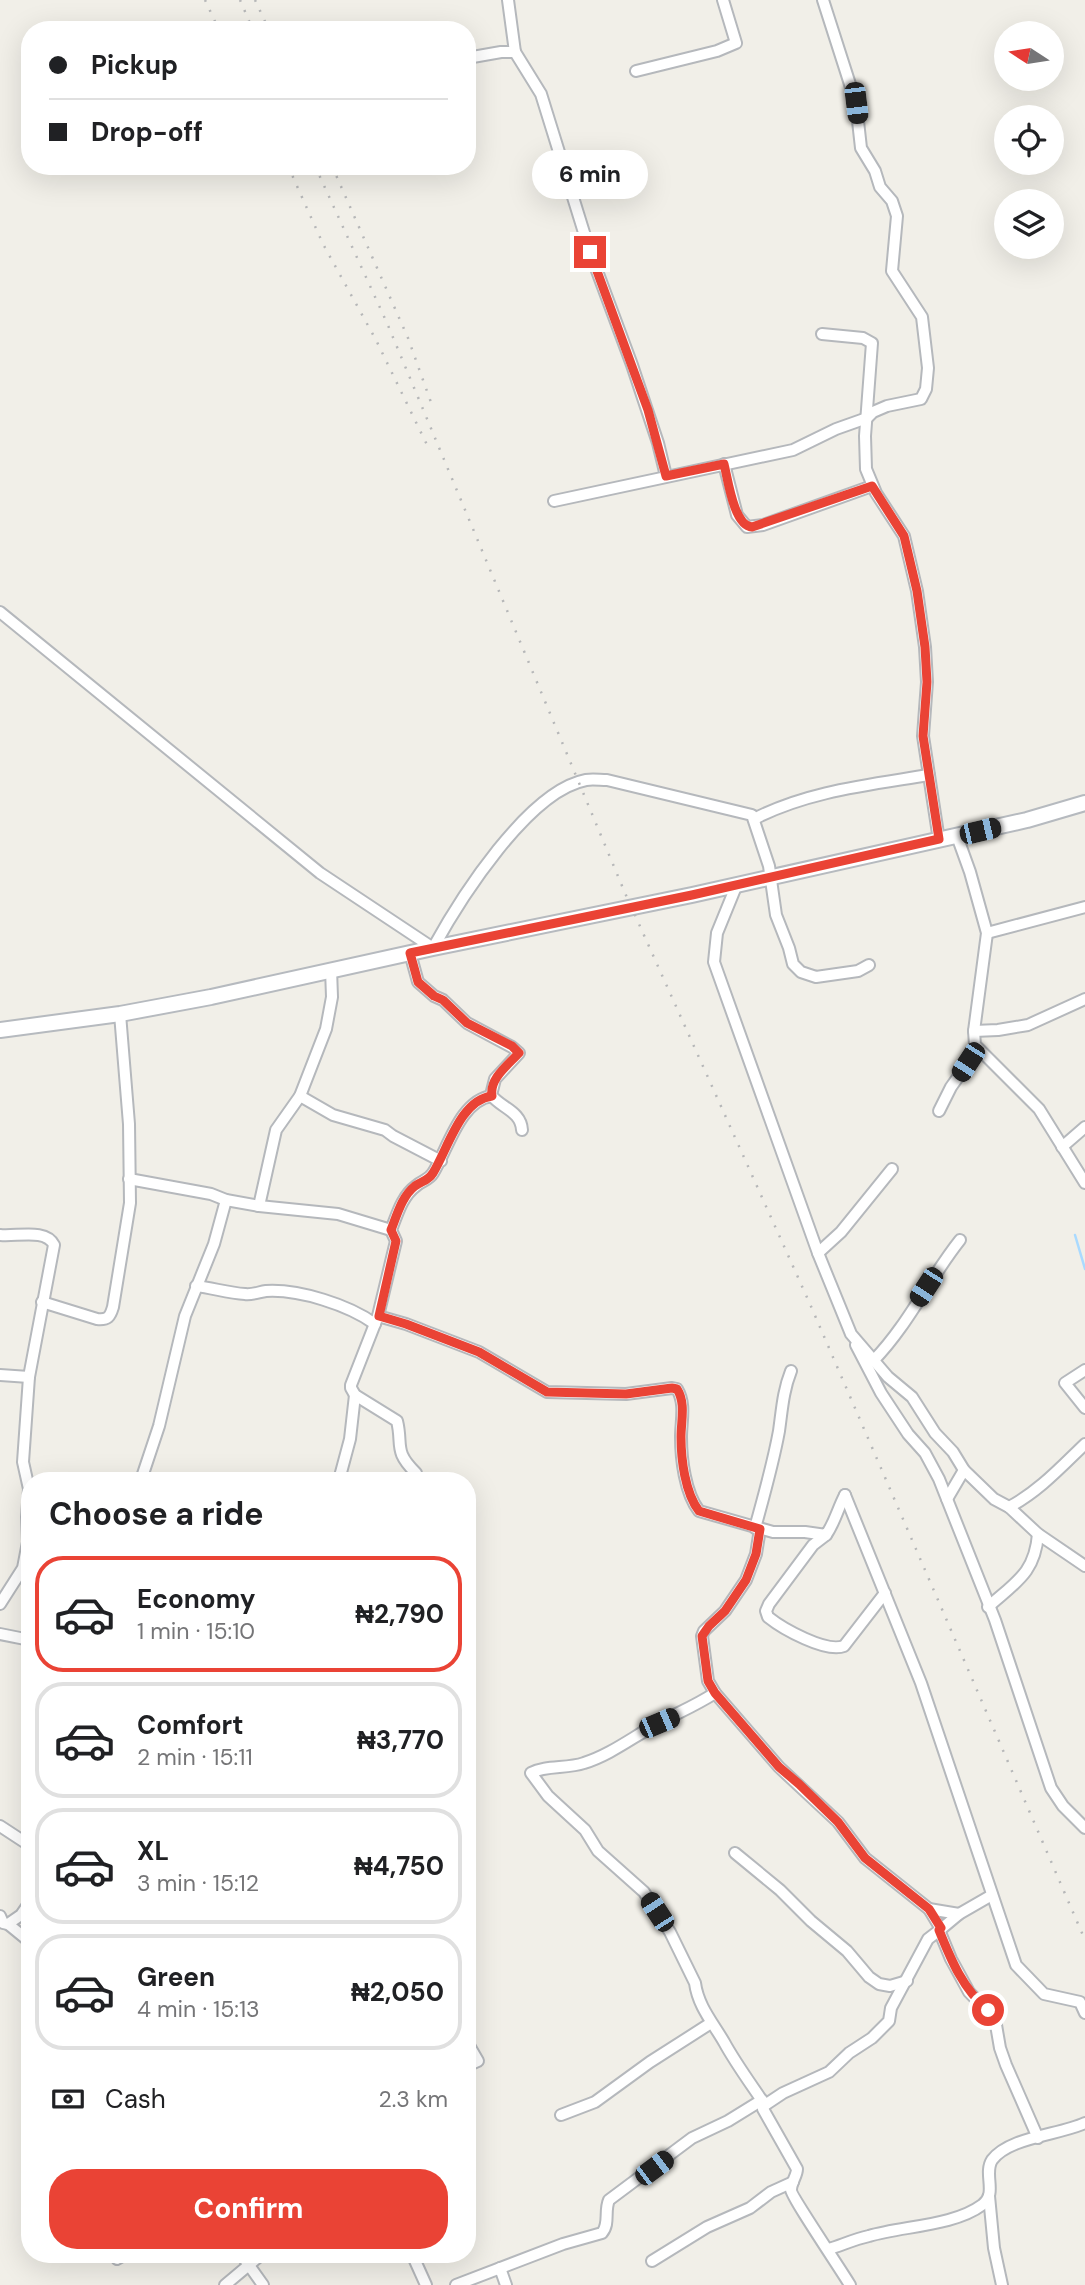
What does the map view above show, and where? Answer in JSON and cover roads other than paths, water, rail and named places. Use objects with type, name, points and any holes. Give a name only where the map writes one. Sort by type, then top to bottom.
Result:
[{"type":"main road","points":[[0,1030],[120,1014],[211,997],[957,836],[1085,803]]},
{"type":"street","points":[[508,0],[515,52],[541,94],[590,252],[658,443],[666,476]]},
{"type":"street","points":[[636,71],[717,51],[736,43],[723,0]]},
{"type":"street","points":[[554,501],[793,450],[835,429],[867,418],[873,412],[920,399],[926,389],[927,357],[922,317],[892,271],[897,216],[892,201],[880,187],[875,171],[861,148],[856,103],[822,0]]},
{"type":"street","points":[[476,56],[515,52]]},
{"type":"street","points":[[822,334],[863,338],[872,343],[866,469],[872,486],[904,536],[915,579],[927,682],[923,736],[939,839]]},
{"type":"street","points":[[724,464],[737,515],[747,527],[763,525],[872,486]]},
{"type":"street","points":[[0,612],[320,873],[433,948],[461,898],[515,829],[567,788],[586,780],[607,780],[752,815],[771,876],[776,915],[796,968],[816,977],[858,971],[869,965]]},
{"type":"street","points":[[754,819],[774,809],[814,796],[850,787],[929,775]]},
{"type":"street","points":[[957,836],[987,933],[974,1031],[978,1049],[1039,1109],[1085,1183]]},
{"type":"street","points":[[737,884],[717,933],[714,962],[818,1252],[851,1334],[881,1393],[908,1434],[925,1453],[947,1499],[995,1620],[1051,1788],[1063,1806],[1083,1823]]},
{"type":"street","points":[[987,933],[1085,906]]},
{"type":"street","points":[[410,953],[418,982],[443,1000],[467,1023],[512,1046],[519,1053],[495,1079],[491,1090],[492,1096],[522,1123],[522,1130]]},
{"type":"street","points":[[259,1206],[276,1130],[300,1096],[326,1029],[332,997],[331,969]]},
{"type":"street","points":[[974,1031],[1028,1026],[1085,999]]},
{"type":"street","points":[[42,1302],[97,1319],[106,1320],[110,1317],[130,1203],[129,1124],[120,1014]]},
{"type":"street","points":[[939,1111],[951,1087],[978,1049]]},
{"type":"street","points":[[300,1096],[333,1115],[385,1129],[393,1136],[441,1161]]},
{"type":"street","points":[[415,1472],[406,1464],[399,1447],[397,1421],[355,1395],[351,1385],[377,1320],[396,1241],[391,1230],[399,1208],[417,1184],[427,1181],[441,1161],[466,1113],[481,1098],[492,1096]]},
{"type":"street","points":[[1062,1147],[1085,1127]]},
{"type":"street","points":[[818,1252],[841,1232],[892,1169]]},
{"type":"street","points":[[129,1179],[259,1206],[338,1214],[391,1230]]},
{"type":"street","points":[[144,1472],[159,1426],[185,1316],[214,1244],[226,1200]]},
{"type":"street","points":[[0,1236],[42,1235],[51,1240],[53,1253],[29,1377],[23,1462],[25,1472]]},
{"type":"street","points":[[874,1360],[890,1344],[941,1264],[960,1240]]},
{"type":"street","points":[[196,1286],[249,1295],[278,1292],[310,1296],[377,1320],[406,1324],[479,1352],[547,1392],[626,1394],[677,1389],[682,1397],[681,1440],[686,1477],[694,1504],[699,1511],[773,1532],[826,1535]]},
{"type":"street","points":[[851,1334],[888,1377],[912,1397],[935,1433],[953,1452],[964,1470],[1038,1534],[1085,1566]]},
{"type":"street","points":[[1085,1370],[1065,1383],[1085,1408]]},
{"type":"street","points":[[791,1371],[783,1395],[779,1428],[757,1528],[756,1554],[746,1580],[725,1611],[702,1636],[708,1681],[715,1693],[779,1767],[838,1822],[865,1858],[929,1909],[968,1992],[995,2020],[1003,2056],[1038,2138]]},
{"type":"street","points":[[0,1376],[29,1377]]},
{"type":"street","points":[[341,1472],[350,1439],[355,1395]]},
{"type":"street","points":[[1009,1507],[1038,1489],[1085,1444]]},
{"type":"street","points":[[947,1499],[964,1470]]},
{"type":"street","points":[[885,1593],[844,1646],[839,1648],[820,1645],[766,1614],[769,1604],[813,1545],[826,1535],[833,1525],[835,1514],[845,1495],[885,1593],[921,1683],[1016,1965],[1044,1994],[1080,2002],[1085,2013]]},
{"type":"street","points":[[988,1606],[1026,1573],[1037,1553],[1038,1534]]},
{"type":"street","points":[[0,1604],[21,1571]]},
{"type":"street","points":[[0,1634],[21,1638]]},
{"type":"street","points":[[715,1693],[693,1708],[659,1723],[588,1762],[531,1773],[548,1796],[585,1830],[598,1851],[643,1892],[670,1932],[711,2023],[731,2058],[764,2103],[765,2113],[797,2169],[791,2190],[794,2200],[829,2249],[850,2285]]},
{"type":"street","points":[[0,1826],[21,1840]]},
{"type":"street","points":[[734,1853],[780,1890],[847,1951],[869,1977],[879,1984],[890,1986],[907,1981]]},
{"type":"street","points":[[456,2285],[563,2244],[602,2233],[606,2228],[609,2200],[692,2138],[829,2072],[889,2021],[891,2008],[928,1939],[959,1914],[992,1895]]},
{"type":"street","points":[[929,1909],[959,1914]]},
{"type":"street","points":[[4,1920],[21,1915]]},
{"type":"street","points":[[4,1920],[21,1934]]},
{"type":"street","points":[[561,2115],[595,2102],[650,2062],[711,2023]]},
{"type":"street","points":[[1002,2285],[994,2248],[989,2196],[989,2172],[993,2159],[1009,2146],[1085,2123]]},
{"type":"street","points":[[652,2260],[707,2227],[750,2208],[771,2192],[793,2182]]},
{"type":"street","points":[[829,2249],[870,2235],[908,2230],[958,2216],[984,2204],[989,2196]]},
{"type":"street","points":[[246,2263],[263,2285]]},
{"type":"street","points":[[225,2285],[252,2263]]},
{"type":"street","points":[[416,2263],[426,2285]]},
{"type":"street","points":[[500,2268],[506,2285]]},
{"type":"waterway","points":[[1075,1235],[1085,1269]]},
{"type":"railway","points":[[205,0],[215,21]]},
{"type":"railway","points":[[240,0],[249,21]]},
{"type":"railway","points":[[255,0],[265,21]]},
{"type":"railway","points":[[292,175],[323,244],[376,340],[430,451]]},
{"type":"railway","points":[[319,175],[387,323],[625,893],[810,1304],[1085,1940]]},
{"type":"railway","points":[[336,175],[408,338],[433,408]]}]
